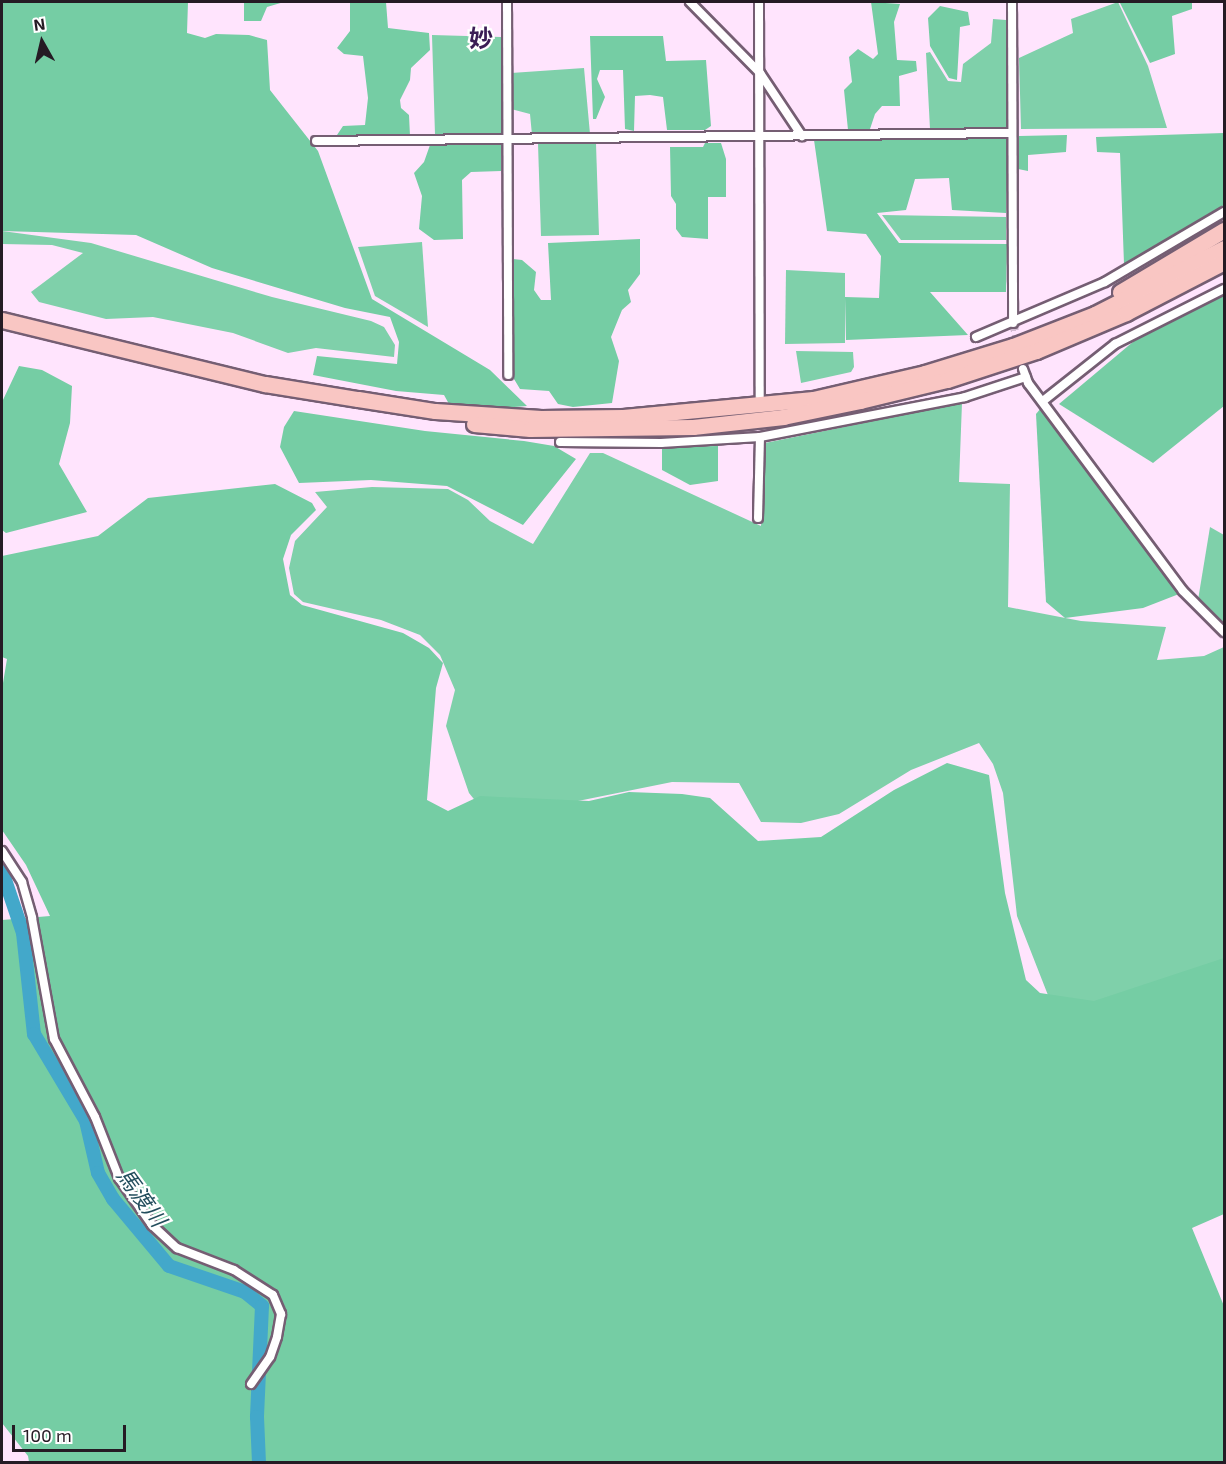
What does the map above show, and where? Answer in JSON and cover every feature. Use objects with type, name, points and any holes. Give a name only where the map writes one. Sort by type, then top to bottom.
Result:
[{"type":"highway","points":[[1013,346],[1143,280],[1224,230]]},
{"type":"highway","points":[[265,384],[435,411],[541,418],[623,417],[813,399],[925,374],[1013,346],[1145,291],[1224,248]]},
{"type":"highway","points":[[2,320],[360,408],[530,429],[693,427],[783,417],[947,380],[1036,351],[1137,308],[1224,262]]},
{"type":"street","points":[[507,2],[508,375]]},
{"type":"street","points":[[690,2],[760,73],[802,136]]},
{"type":"street","points":[[759,2],[760,396]]},
{"type":"street","points":[[1012,2],[1013,323]]},
{"type":"street","points":[[316,141],[1012,133]]},
{"type":"street","points":[[976,337],[1105,282],[1224,212]]},
{"type":"street","points":[[1043,401],[1115,344],[1224,289]]},
{"type":"street","points":[[560,442],[661,443],[760,437],[965,397],[1024,373],[1183,591],[1224,632]]},
{"type":"street","points":[[758,518],[760,437]]},
{"type":"street","points":[[2,851],[22,882],[32,918],[54,1039],[95,1117],[119,1178],[152,1225],[177,1248],[234,1269],[273,1295],[281,1314],[277,1337],[270,1357],[251,1384]]},
{"type":"green space","points":[[2,2],[188,2],[187,33],[205,38],[216,34],[249,35],[267,40],[270,90],[318,151],[372,299],[490,370],[527,406],[501,408],[449,404],[444,395],[396,391],[313,375],[317,356],[397,364],[399,342],[390,317],[345,308],[212,268],[136,235],[2,231]]},
{"type":"green space","points":[[244,2],[284,2],[267,7],[261,21],[244,21]]},
{"type":"green space","points":[[350,2],[386,2],[388,28],[429,33],[430,50],[411,68],[410,80],[400,100],[401,108],[409,115],[410,136],[337,135],[343,126],[365,125],[368,98],[363,56],[344,54],[337,48],[350,31]]},
{"type":"green space","points":[[871,2],[900,4],[894,22],[897,60],[916,61],[917,71],[899,76],[900,106],[882,106],[875,114],[870,129],[848,130],[844,90],[852,82],[849,57],[858,49],[873,59],[878,54]]},
{"type":"green space","points":[[1118,2],[1148,66],[1167,128],[1021,129],[1019,58],[1073,33],[1071,19]]},
{"type":"green space","points":[[1192,2],[1192,9],[1172,16],[1175,54],[1150,63],[1120,3]]},
{"type":"green space","points":[[940,6],[968,12],[970,25],[960,27],[957,80],[949,78],[930,46],[928,18]]},
{"type":"green space","points":[[993,19],[1006,20],[1008,125],[1004,129],[930,129],[926,53],[930,52],[948,81],[961,82],[963,64],[991,43]]},
{"type":"green space","points":[[432,35],[501,37],[503,135],[435,135]]},
{"type":"green space","points":[[590,36],[663,36],[666,61],[706,60],[711,126],[705,130],[667,130],[663,97],[650,95],[635,96],[634,131],[625,129],[623,70],[600,70],[597,79],[605,97],[596,119],[593,119]]},
{"type":"green space","points":[[584,68],[590,134],[532,135],[530,114],[511,109],[511,73]]},
{"type":"green space","points":[[1224,133],[1224,205],[1124,264],[1120,153],[1097,152],[1096,137]]},
{"type":"green space","points":[[1067,135],[1066,152],[1028,155],[1028,171],[1018,169],[1019,136]]},
{"type":"green space","points":[[1003,137],[1008,140],[1006,213],[952,210],[949,178],[915,179],[906,210],[877,213],[899,243],[1007,244],[1006,292],[930,292],[968,335],[846,340],[845,297],[879,298],[881,256],[866,234],[827,231],[814,140]]},
{"type":"green space","points":[[705,143],[721,143],[726,159],[726,197],[708,197],[708,239],[682,237],[676,229],[676,204],[671,196],[670,147],[703,147]]},
{"type":"green space","points":[[538,144],[596,144],[599,235],[541,236]]},
{"type":"green space","points":[[430,145],[501,145],[501,171],[471,172],[462,180],[463,239],[434,240],[419,229],[422,196],[414,173],[424,162]]},
{"type":"green space","points":[[882,215],[1006,217],[1006,240],[901,240]]},
{"type":"green space","points":[[2,231],[91,243],[272,297],[371,321],[384,327],[395,345],[394,357],[316,348],[288,353],[233,333],[153,317],[106,319],[39,302],[31,292],[83,253],[52,245],[2,244]]},
{"type":"green space","points":[[640,239],[640,274],[628,290],[631,302],[622,310],[611,337],[619,361],[612,403],[573,407],[558,404],[549,391],[520,389],[514,379],[513,259],[522,260],[536,272],[534,290],[541,300],[551,300],[548,243]]},
{"type":"green space","points":[[422,242],[428,327],[375,296],[358,247]]},
{"type":"green space","points":[[786,270],[845,273],[845,343],[785,344]]},
{"type":"green space","points":[[1224,291],[1224,406],[1153,463],[1059,404],[1140,336]]},
{"type":"green space","points":[[796,351],[853,352],[854,367],[851,372],[801,383]]},
{"type":"green space","points":[[19,366],[42,370],[72,386],[70,423],[59,464],[87,512],[6,533],[2,530],[2,402]]},
{"type":"green space","points":[[962,403],[959,482],[1010,484],[1008,607],[1081,621],[1166,627],[1157,660],[1204,656],[1224,647],[1224,959],[1071,1012],[1053,1008],[1017,916],[1003,793],[993,764],[979,743],[911,770],[839,814],[801,823],[761,822],[739,783],[672,782],[563,804],[482,809],[469,793],[446,726],[455,690],[440,655],[420,635],[381,620],[303,602],[294,594],[289,568],[295,541],[327,507],[315,492],[372,487],[448,489],[468,500],[490,521],[533,544],[590,453],[603,453],[761,526],[765,443]]},
{"type":"green space","points":[[1041,408],[1179,594],[1143,608],[1065,618],[1046,602],[1036,414]]},
{"type":"green space","points":[[294,411],[425,431],[554,446],[576,459],[523,525],[447,486],[371,480],[299,483],[280,447],[284,427]]},
{"type":"green space","points":[[718,446],[718,481],[690,485],[662,470],[662,447]]},
{"type":"green space","points":[[275,484],[312,503],[316,510],[291,535],[283,559],[290,595],[302,605],[403,633],[429,648],[443,663],[436,688],[427,800],[448,811],[480,796],[589,801],[629,792],[682,794],[710,798],[758,841],[821,837],[894,790],[947,763],[989,775],[1005,893],[1026,980],[1040,993],[1094,1001],[1224,958],[1224,1214],[1192,1228],[1224,1306],[1224,1462],[29,1462],[28,1456],[2,1423],[2,920],[50,916],[26,865],[2,830],[2,689],[7,659],[2,657],[2,556],[98,536],[148,498]]},
{"type":"green space","points":[[1210,527],[1224,535],[1224,625],[1198,600]]},
{"type":"waterway","name":"馬渡川","points":[[2,871],[23,933],[34,1034],[86,1121],[98,1173],[113,1199],[169,1266],[245,1292],[262,1306],[257,1417],[259,1462]]},
{"type":"tunnel","points":[[1013,323],[1018,345]]},
{"type":"district","name":"妙","points":[[481,38]]}]
